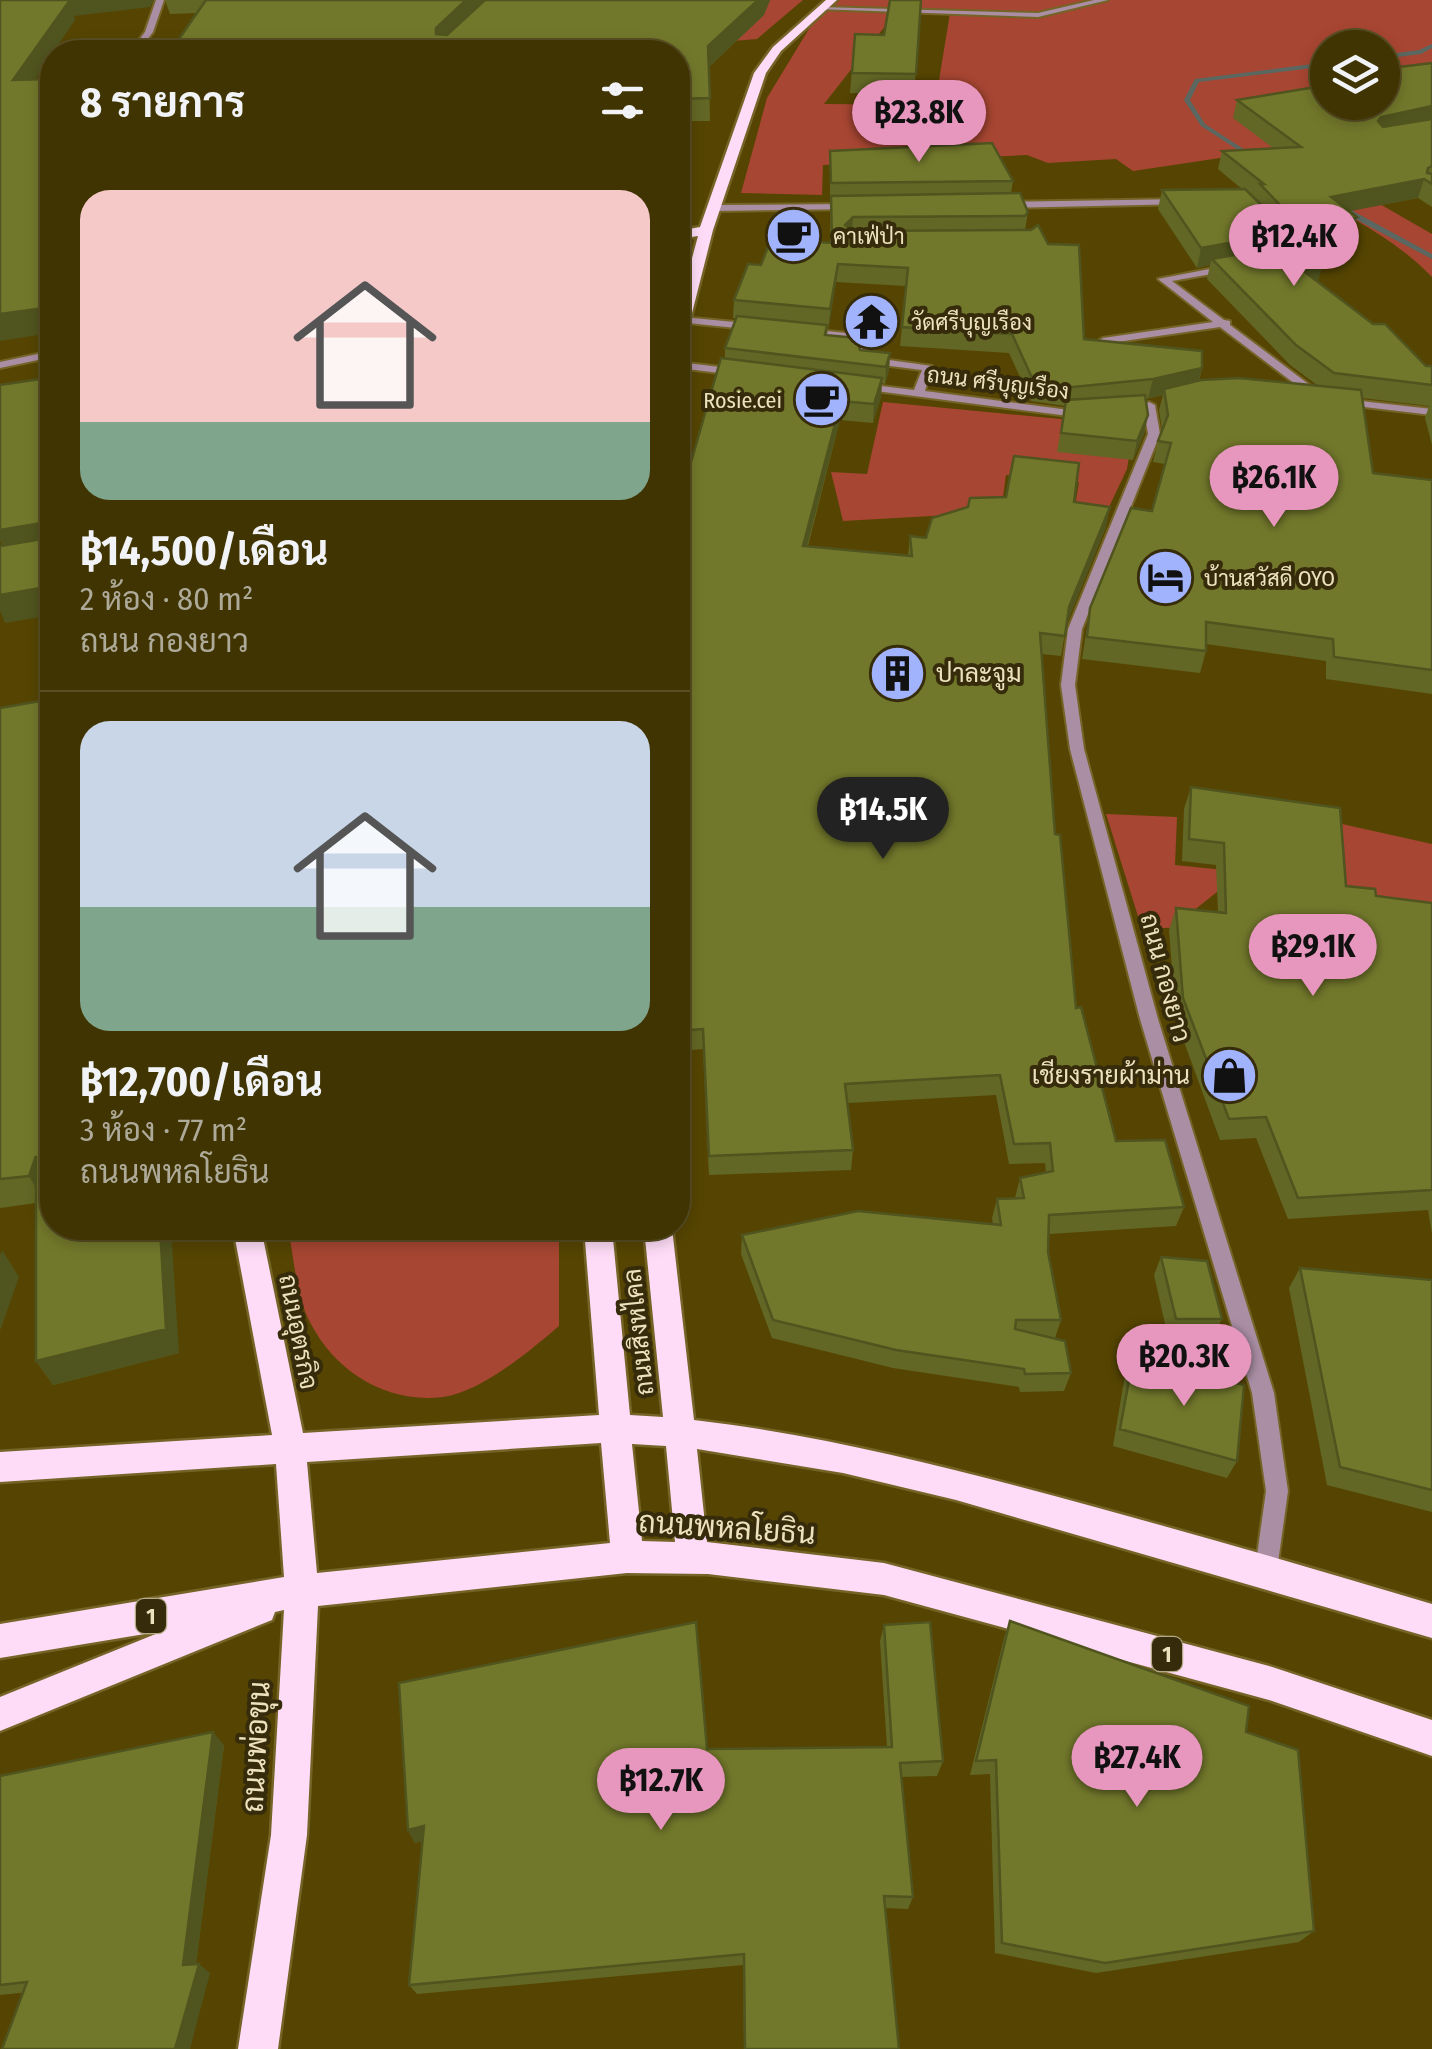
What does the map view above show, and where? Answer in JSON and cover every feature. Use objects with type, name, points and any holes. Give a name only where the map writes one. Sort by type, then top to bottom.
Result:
[{"type":"main road","points":[[690,290],[706,230],[760,73],[777,49],[826,5]]},
{"type":"main road","points":[[690,233],[706,230]]},
{"type":"main road","name":"ถนนอุตรกิจ","points":[[249,1240],[290,1447]]},
{"type":"main road","name":"ถนนสิงหไคล","points":[[599,1240],[626,1557]]},
{"type":"main road","name":"ถนนสิงหไคล","points":[[659,1240],[693,1558]]},
{"type":"main road","points":[[0,1467],[613,1428],[679,1430],[923,1475],[1266,1570],[1432,1621]]},
{"type":"main road","name":"ถนนพ่อขุน","points":[[258,2049],[290,1835],[302,1591],[290,1447]]},
{"type":"main road","name":"ถนนพหลโยธิน","points":[[0,1641],[302,1591],[626,1557],[693,1558],[884,1579],[1250,1677],[1432,1738]]},
{"type":"main road","name":"1","points":[[0,1714],[302,1591]]},
{"type":"street","points":[[143,40],[160,0]]},
{"type":"street","points":[[1048,0],[1059,12]]},
{"type":"street","points":[[826,5],[1038,15],[1104,0]]},
{"type":"street","points":[[988,205],[1204,202]]},
{"type":"street","points":[[1025,204],[1029,217]]},
{"type":"street","points":[[715,208],[857,206]]},
{"type":"street","points":[[1247,265],[1163,279],[1323,400]]},
{"type":"street","points":[[690,321],[772,328]]},
{"type":"street","points":[[1103,342],[1226,324]]},
{"type":"street","points":[[790,330],[862,337],[864,360],[928,368],[918,394]]},
{"type":"street","points":[[0,366],[40,357]]},
{"type":"street","points":[[690,366],[759,374]]},
{"type":"street","name":"ถนน ศรีบุญเรือง","points":[[850,385],[1069,413],[1101,410]]},
{"type":"street","points":[[1290,397],[1432,412]]},
{"type":"street","name":"ถนน กองยาว","points":[[1148,404],[1154,434],[1075,629],[1068,685],[1077,749],[1150,1019],[1263,1393],[1277,1491],[1266,1570]]},
{"type":"shaded area","points":[[723,0],[803,0],[757,39],[733,41]]},
{"type":"shaded area","points":[[832,0],[1432,0],[1432,76],[1400,81],[1400,30],[1310,30],[1310,120],[1335,120],[1364,195],[1432,234],[1432,277],[1390,241],[1342,212],[1242,163],[1220,158],[1133,171],[1116,159],[1048,163],[1027,155],[823,165],[822,195],[741,193],[767,98],[821,9]],"holes":[[[897,11],[950,13],[935,105],[824,104]]]},
{"type":"shaded area","points":[[883,402],[1134,426],[1127,469],[1101,524],[1073,519],[1079,482],[1006,475],[1001,512],[843,521],[831,472],[867,474]]},
{"type":"shaded area","points":[[1106,814],[1177,817],[1175,865],[1224,870],[1225,891],[1217,892],[1188,915],[1186,927],[1142,929]]},
{"type":"shaded area","points":[[1333,822],[1432,844],[1432,924],[1342,906]]},
{"type":"shaded area","points":[[290,1240],[559,1240],[559,1326],[505,1369],[473,1387],[443,1397],[422,1398],[383,1390],[349,1370],[334,1357],[311,1324],[299,1290]]},
{"type":"building","points":[[0,0],[70,0],[13,80],[40,79],[40,309],[0,314]]},
{"type":"building","points":[[206,0],[466,0],[436,28],[436,34],[447,35],[485,0],[758,0],[708,46],[710,98],[690,99],[690,40],[178,40]]},
{"type":"building","points":[[890,0],[921,0],[916,74],[852,73],[855,34],[884,35]]},
{"type":"building","points":[[1432,63],[1432,106],[1400,113],[1400,67]]},
{"type":"building","points":[[1310,88],[1310,120],[1379,120],[1383,127],[1432,119],[1432,166],[1427,173],[1432,174],[1432,184],[1424,179],[1331,197],[1357,217],[1298,224],[1260,184],[1264,184],[1222,151],[1301,147],[1237,100]]},
{"type":"building","points":[[992,143],[1013,181],[831,183],[830,151]]},
{"type":"building","points":[[1245,189],[1283,226],[1263,228],[1323,263],[1301,269],[1373,324],[1385,324],[1426,366],[1432,366],[1432,385],[1334,373],[1296,345],[1212,259],[1257,251],[1259,241],[1201,248],[1162,190]]},
{"type":"building","points":[[1020,193],[1028,212],[1025,216],[853,217],[845,225],[853,231],[1031,230],[1038,225],[1048,244],[1079,245],[1084,339],[1202,351],[1202,368],[1153,379],[1073,387],[1034,382],[1012,334],[902,327],[908,268],[838,264],[830,309],[734,300],[748,264],[761,265],[771,239],[832,243],[831,196]]},
{"type":"building","points":[[737,316],[827,325],[825,335],[856,338],[860,350],[890,353],[886,367],[725,348]]},
{"type":"building","points":[[721,358],[882,378],[874,404],[841,401],[803,546],[912,556],[910,536],[926,538],[932,518],[968,507],[970,498],[1006,497],[1014,456],[1079,463],[1074,502],[1110,507],[1069,607],[1065,636],[1040,633],[1055,834],[1060,835],[1076,1008],[1081,1007],[1116,1141],[1165,1140],[1184,1207],[1049,1215],[1048,1252],[1061,1320],[1016,1320],[1015,1329],[1065,1341],[1071,1373],[1025,1374],[1024,1369],[896,1350],[773,1320],[742,1235],[858,1211],[1001,1225],[997,1199],[1024,1198],[1020,1178],[1053,1171],[1050,1143],[1014,1144],[1000,1075],[845,1084],[853,1150],[709,1156],[703,1029],[691,1030],[690,1020],[691,462]]},
{"type":"building","points":[[1239,378],[1361,390],[1373,473],[1432,480],[1432,670],[1334,657],[1333,639],[1206,622],[1206,651],[1087,637],[1090,608],[1131,508],[1152,511],[1171,443],[1158,441],[1168,415],[1164,389],[1201,380]]},
{"type":"building","points":[[40,379],[40,523],[0,530],[0,385]]},
{"type":"building","points":[[1145,395],[1148,415],[1137,441],[1061,433],[1066,400]]},
{"type":"building","points":[[40,539],[40,588],[0,595],[0,546]]},
{"type":"building","points":[[40,701],[40,1240],[161,1240],[166,1329],[36,1361],[36,1156],[29,1176],[0,1179],[0,708]]},
{"type":"building","points":[[1191,787],[1340,808],[1346,886],[1375,889],[1376,896],[1432,903],[1432,1190],[1298,1198],[1266,1117],[1229,1119],[1183,998],[1176,908],[1226,913],[1224,843],[1189,839]]},
{"type":"building","points":[[1161,1257],[1207,1261],[1222,1319],[1176,1319]]},
{"type":"building","points":[[1300,1268],[1432,1280],[1432,1490],[1340,1467]]},
{"type":"building","points":[[1133,1358],[1244,1385],[1237,1461],[1120,1429]]},
{"type":"building","points":[[1010,1621],[1249,1706],[1246,1732],[1298,1750],[1314,1931],[1105,1963],[1002,1943],[996,1760],[976,1761]]},
{"type":"building","points":[[696,1622],[707,1749],[892,1747],[884,1625],[930,1622],[943,1761],[900,1763],[913,1897],[884,1896],[899,2049],[745,2049],[744,1954],[409,1985],[424,1826],[408,1830],[399,1683]]},
{"type":"building","points":[[213,1732],[183,1965],[199,1964],[175,2049],[2,2049],[27,1982],[0,1985],[0,1776]]},
{"type":"waterway","points":[[1400,55],[1432,46]]},
{"type":"waterway","points":[[1254,158],[1203,125],[1187,100],[1197,80],[1310,66]]},
{"type":"waterway","points":[[1337,206],[1432,257]]},
{"type":"place","name":"คาเฟ่ป่า","points":[[794,236]]},
{"type":"place","name":"วัดศรีบุญเรือง","points":[[872,322]]},
{"type":"place","name":"Rosie.cei","points":[[821,400]]},
{"type":"place","name":"บ้านสวัสดี OYO","points":[[1165,578]]},
{"type":"place","name":"ปาละจูม","points":[[897,674]]},
{"type":"place","name":"เชียงรายผ้าม่าน","points":[[1229,1076]]}]
